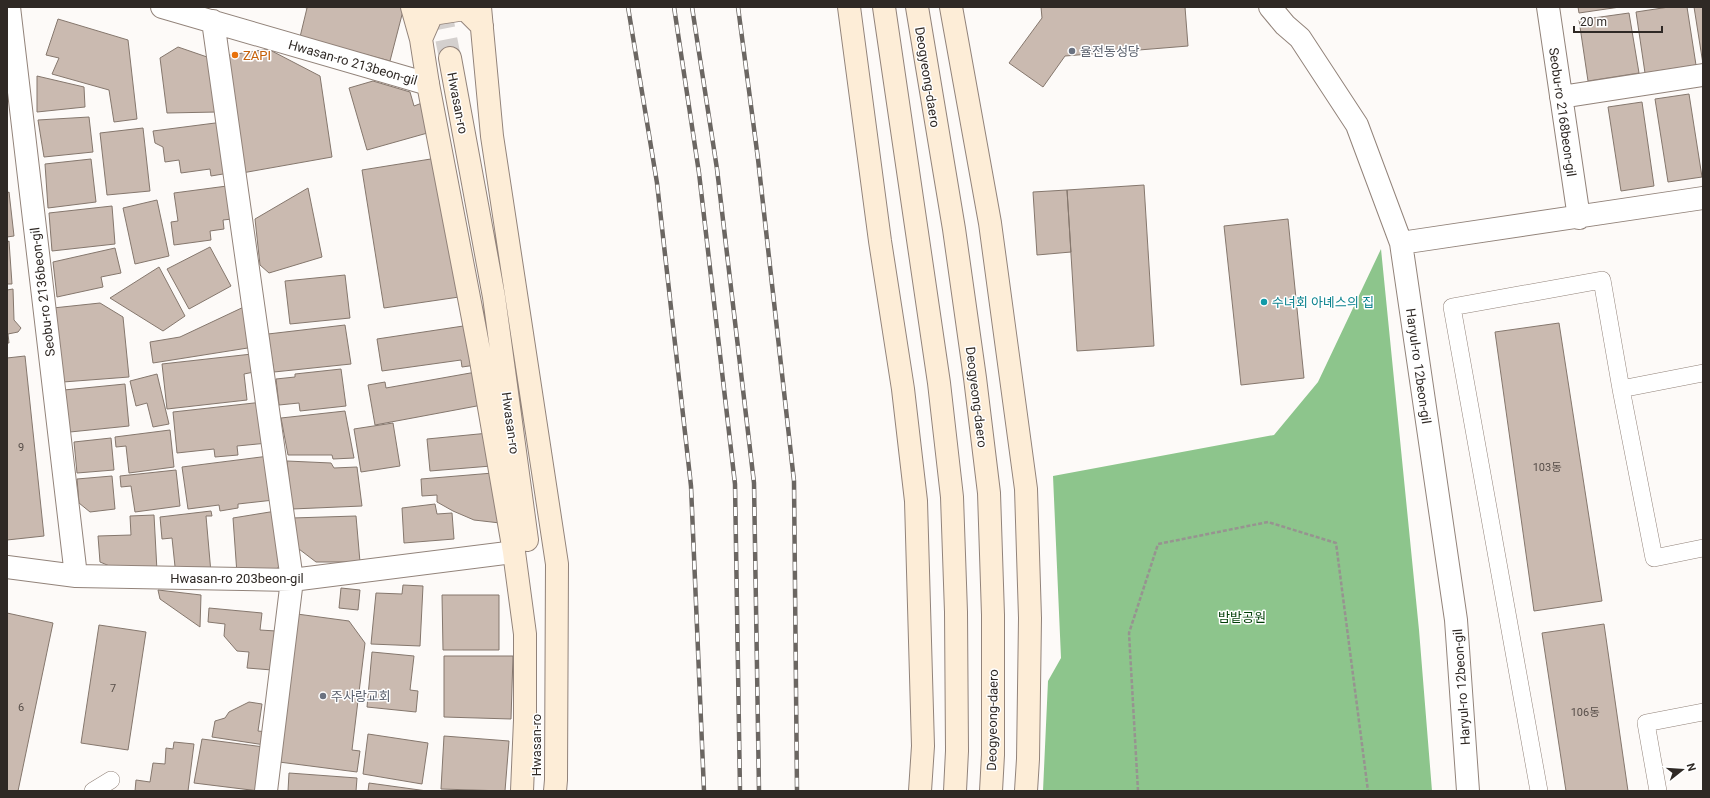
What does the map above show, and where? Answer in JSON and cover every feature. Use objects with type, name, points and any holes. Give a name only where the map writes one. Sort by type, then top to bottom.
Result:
[{"type":"main road","points":[[412,7],[421,39],[514,552],[525,634],[525,720],[522,791]]},
{"type":"main road","points":[[848,7],[880,241],[903,389],[916,501],[922,739],[920,791]]},
{"type":"main road","points":[[884,7],[939,383],[952,497],[956,612],[957,751],[955,791]]},
{"type":"main road","name":"Deogyeong-daero","points":[[917,7],[954,229],[975,378],[989,493],[993,615],[993,755],[991,791]]},
{"type":"main road","points":[[951,7],[990,223],[1026,489],[1030,618],[1028,759],[1026,791]]},
{"type":"main road","points":[[421,39],[432,14],[465,9],[481,17],[492,136],[557,564],[555,791]]},
{"type":"main road","name":"Hwasan-ro","points":[[450,58],[494,297],[536,612],[536,791]]},
{"type":"street","name":"Seobu-ro 2136beon-gil","points":[[9,7],[76,576]]},
{"type":"street","name":"Hwasan-ro 213beon-gil","points":[[162,7],[428,84]]},
{"type":"street","name":"Haryul-ro 12beon-gil","points":[[1270,7],[1285,25],[1300,38],[1357,125],[1401,243],[1456,620],[1468,791]]},
{"type":"street","name":"Seobu-ro 2168beon-gil","points":[[1548,7],[1579,218]]},
{"type":"street","points":[[213,21],[292,580],[266,791]]},
{"type":"street","points":[[1561,97],[1703,74]]},
{"type":"street","points":[[1401,243],[1579,218],[1703,198]]},
{"type":"street","name":"Hwasan-ro 203beon-gil","points":[[7,567],[76,576],[292,580],[514,552]]},
{"type":"lane","points":[[1539,791],[1452,307],[1602,280],[1621,389],[1654,558],[1703,548]]},
{"type":"lane","points":[[1621,389],[1703,373]]},
{"type":"lane","points":[[1658,791],[1646,723],[1703,712]]},
{"type":"lane","points":[[93,791],[111,780]]},
{"type":"path","points":[[1138,791],[1129,633],[1158,544],[1268,522],[1336,543],[1368,791]]},
{"type":"green space","name":"밤밭공원","points":[[1381,249],[1419,630],[1432,791],[1043,791],[1048,681],[1061,658],[1053,476],[1274,435],[1318,382]]},
{"type":"building","points":[[303,7],[404,7],[390,61],[300,37],[307,8]]},
{"type":"building","name":"율전동성당","points":[[1041,7],[1185,7],[1188,46],[1065,56],[1043,87],[1009,63],[1042,18]]},
{"type":"building","points":[[1578,7],[1620,7],[1579,13]]},
{"type":"building","points":[[1669,7],[1687,7],[1696,65],[1645,73],[1636,12]]},
{"type":"building","points":[[1694,7],[1703,7],[1703,64]]},
{"type":"building","points":[[1629,13],[1639,73],[1588,81],[1579,20]]},
{"type":"building","points":[[58,19],[128,40],[137,119],[114,122],[109,90],[52,74],[59,58],[46,55]]},
{"type":"building","points":[[178,47],[210,58],[217,112],[167,113],[160,58]]},
{"type":"building","points":[[268,49],[320,76],[332,157],[242,173],[224,56]]},
{"type":"building","points":[[37,76],[84,87],[85,107],[37,112]]},
{"type":"building","points":[[373,81],[410,92],[414,106],[422,103],[431,132],[367,150],[349,88]]},
{"type":"building","points":[[1689,94],[1702,177],[1668,182],[1655,99]]},
{"type":"building","points":[[1642,102],[1654,186],[1621,191],[1608,107]]},
{"type":"building","points":[[89,117],[93,152],[44,157],[38,120]]},
{"type":"building","points":[[223,122],[229,173],[211,176],[210,169],[181,173],[179,160],[165,162],[163,147],[155,143],[153,131]]},
{"type":"building","points":[[143,128],[150,191],[107,195],[100,133]]},
{"type":"building","points":[[437,158],[459,297],[384,308],[362,170]]},
{"type":"building","points":[[91,159],[96,202],[48,208],[45,164]]},
{"type":"building","points":[[1144,185],[1154,346],[1077,351],[1067,190]]},
{"type":"building","points":[[227,186],[232,219],[223,220],[224,229],[210,231],[211,240],[174,245],[171,222],[178,221],[174,193]]},
{"type":"building","points":[[308,188],[322,257],[269,273],[260,265],[255,219]]},
{"type":"building","points":[[1067,190],[1071,252],[1037,255],[1033,192]]},
{"type":"building","points":[[9,192],[14,236],[7,237],[7,193]]},
{"type":"building","points":[[157,200],[169,256],[135,264],[123,208]]},
{"type":"building","points":[[112,206],[115,244],[52,251],[49,213]]},
{"type":"building","name":"수녀회 아녜스의 집","points":[[1288,219],[1304,378],[1241,385],[1224,226]]},
{"type":"building","points":[[9,241],[12,284],[7,284],[7,242]]},
{"type":"building","points":[[210,247],[231,286],[189,309],[167,269]]},
{"type":"building","points":[[115,248],[121,273],[101,277],[103,287],[57,297],[53,262]]},
{"type":"building","points":[[159,267],[185,316],[163,331],[110,298]]},
{"type":"building","points":[[345,275],[350,318],[290,324],[285,281]]},
{"type":"building","points":[[13,289],[14,320],[21,328],[18,332],[8,334],[9,343],[7,343],[7,290]]},
{"type":"building","points":[[100,303],[123,317],[129,377],[63,382],[53,308]]},
{"type":"building","points":[[248,305],[254,347],[153,363],[150,342],[180,337]]},
{"type":"building","points":[[1559,323],[1602,601],[1534,611],[1495,332]]},
{"type":"building","points":[[345,325],[351,364],[274,372],[268,334]]},
{"type":"building","points":[[470,325],[476,365],[462,367],[461,360],[382,371],[377,339]]},
{"type":"building","points":[[252,354],[254,372],[244,374],[247,400],[167,409],[162,364]]},
{"type":"building","points":[[25,356],[44,536],[7,540],[7,358]]},
{"type":"building","points":[[341,369],[346,406],[300,411],[299,403],[279,405],[276,379],[295,377],[295,374]]},
{"type":"building","points":[[476,372],[482,405],[375,425],[368,385],[385,382],[386,388]]},
{"type":"building","points":[[157,374],[169,424],[153,427],[147,403],[136,406],[130,381]]},
{"type":"building","points":[[125,384],[129,426],[70,432],[64,390]]},
{"type":"building","points":[[263,402],[268,443],[237,446],[238,455],[215,457],[214,449],[177,453],[173,412]]},
{"type":"building","points":[[345,411],[354,458],[333,459],[332,455],[288,455],[281,418]]},
{"type":"building","points":[[393,423],[400,466],[361,472],[354,429]]},
{"type":"building","points":[[170,430],[174,467],[129,473],[126,446],[116,447],[115,437]]},
{"type":"building","points":[[489,433],[491,466],[430,471],[427,439]]},
{"type":"building","points":[[111,438],[114,470],[77,473],[74,442]]},
{"type":"building","points":[[269,456],[274,500],[238,504],[238,508],[220,511],[219,505],[188,509],[182,467]]},
{"type":"building","points":[[287,461],[331,463],[334,468],[357,467],[362,506],[292,509]]},
{"type":"building","points":[[176,470],[180,506],[135,512],[131,486],[121,487],[120,476]]},
{"type":"building","points":[[493,473],[500,523],[474,520],[453,511],[437,502],[437,495],[422,496],[421,479]]},
{"type":"building","points":[[112,476],[115,509],[90,512],[79,503],[77,479]]},
{"type":"building","points":[[435,504],[437,514],[452,513],[454,539],[404,543],[402,508]]},
{"type":"building","points":[[211,511],[212,516],[206,516],[211,573],[176,576],[172,538],[162,539],[160,517]]},
{"type":"building","points":[[276,511],[283,562],[273,573],[237,574],[233,518]]},
{"type":"building","points":[[154,515],[157,571],[124,572],[100,562],[98,536],[131,535],[130,516]]},
{"type":"building","points":[[356,516],[360,562],[316,562],[295,546],[292,518]]},
{"type":"building","points":[[403,585],[423,586],[420,646],[371,644],[376,593],[402,594]]},
{"type":"building","points":[[341,588],[360,590],[358,610],[339,608]]},
{"type":"building","points":[[158,590],[201,595],[200,627],[160,599]]},
{"type":"building","points":[[442,595],[499,595],[499,650],[443,650]]},
{"type":"building","points":[[209,608],[262,613],[260,630],[276,631],[272,670],[247,668],[249,652],[237,651],[224,636],[225,624],[208,622]]},
{"type":"building","points":[[7,613],[53,623],[18,791],[7,791]]},
{"type":"building","name":"주사랑교회","points":[[297,614],[349,621],[365,643],[352,750],[360,751],[357,772],[279,762]]},
{"type":"building","points":[[1604,624],[1628,791],[1566,791],[1542,633]]},
{"type":"building","points":[[99,625],[146,632],[128,750],[81,743]]},
{"type":"building","points":[[372,652],[414,656],[410,690],[418,691],[416,712],[367,707]]},
{"type":"building","points":[[444,656],[513,656],[511,719],[444,717]]},
{"type":"building","points":[[249,702],[262,704],[258,731],[267,732],[265,745],[212,737],[215,721],[225,718],[229,712]]},
{"type":"building","points":[[368,734],[428,743],[422,784],[363,774]]},
{"type":"building","points":[[444,736],[509,741],[505,791],[441,789]]},
{"type":"building","points":[[202,739],[264,747],[259,791],[194,783]]},
{"type":"building","points":[[174,742],[194,744],[188,791],[135,791],[136,780],[150,782],[153,763],[165,764],[166,748],[173,749]]},
{"type":"building","points":[[289,773],[357,778],[356,791],[288,791]]},
{"type":"building","points":[[369,783],[427,791],[368,791]]},
{"type":"tunnel","points":[[440,7],[450,58]]},
{"type":"railway","points":[[628,7],[657,183],[691,486],[704,791]]},
{"type":"railway","points":[[674,7],[699,173],[735,484],[740,791]]},
{"type":"railway","points":[[692,7],[717,169],[754,483],[759,791]]},
{"type":"railway","points":[[738,7],[758,159],[794,481],[797,791]]},
{"type":"place","name":"율전동성당","points":[[1072,51]]},
{"type":"place","name":"ZAPI","points":[[235,55]]},
{"type":"place","name":"수녀회 아녜스의 집","points":[[1264,302]]},
{"type":"place","name":"주사랑교회","points":[[323,696]]}]
